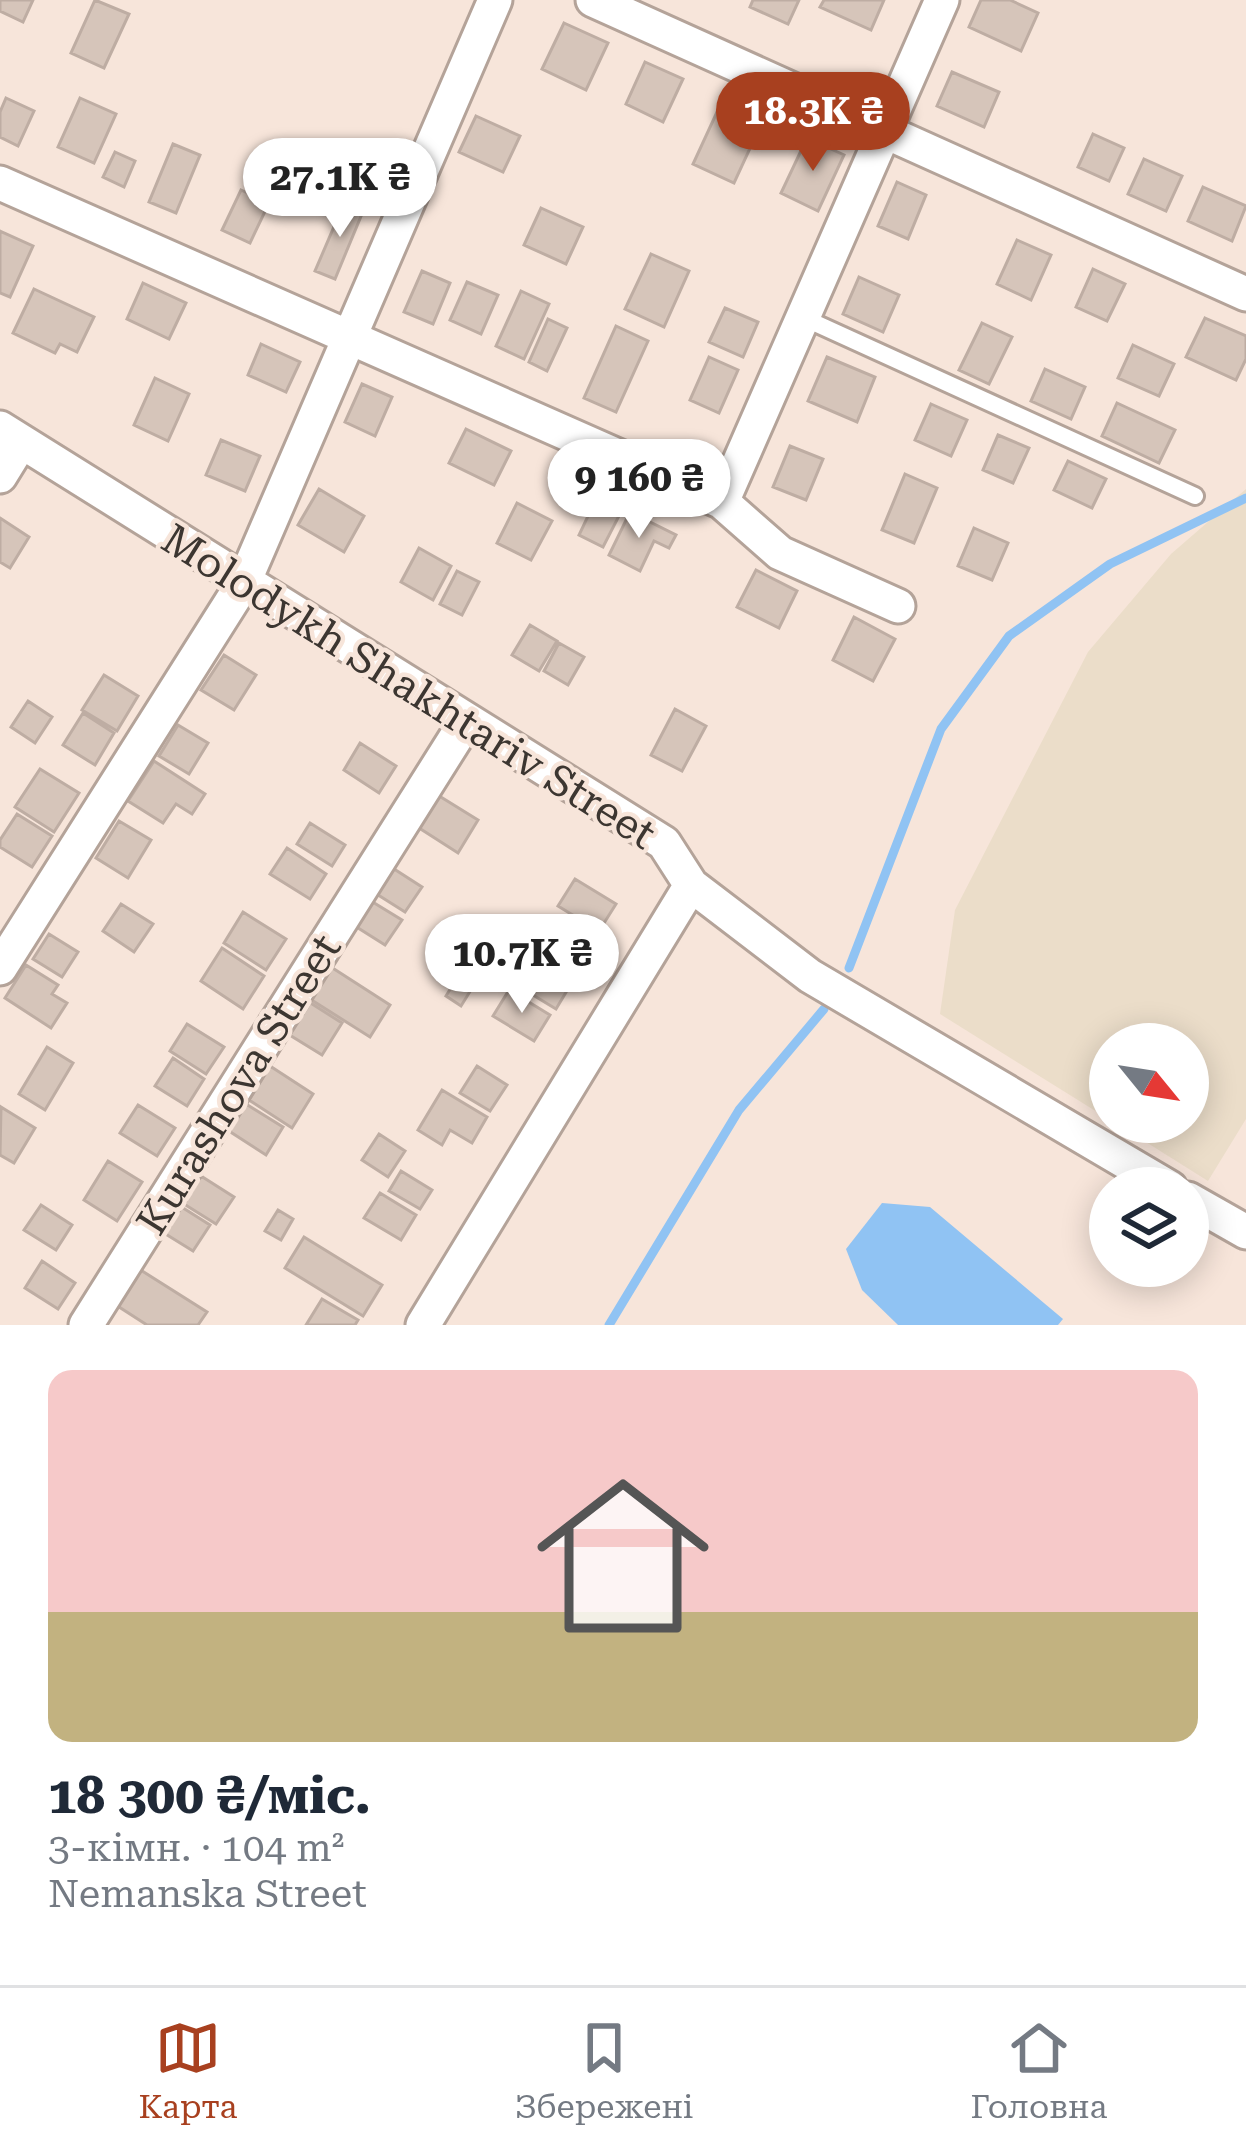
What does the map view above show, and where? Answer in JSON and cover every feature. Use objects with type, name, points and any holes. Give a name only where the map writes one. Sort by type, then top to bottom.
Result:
[{"type":"street","points":[[0,968],[244,582],[495,0]]},
{"type":"street","points":[[593,0],[1246,294]]},
{"type":"street","points":[[722,502],[942,0]]},
{"type":"street","points":[[0,183],[722,502],[779,553],[898,606]]},
{"type":"street","points":[[0,476],[11,435]]},
{"type":"street","name":"Molodykh Shakhtariv Street","points":[[11,435],[664,843],[691,884],[862,1010],[1133,1167]]},
{"type":"street","name":"Kurashova Street","points":[[86,1325],[467,720]]},
{"type":"street","points":[[423,1325],[691,884]]},
{"type":"street","points":[[1209,1211],[1246,1232]]},
{"type":"lane","points":[[803,318],[1195,496]]},
{"type":"shaded area","points":[[1246,489],[1246,1119],[1209,1179],[1209,1167],[1186,1167],[1147,1143],[1209,1143],[1209,1023],[1089,1023],[1089,1107],[940,1014],[955,910],[1088,652],[1171,554]]},
{"type":"water","points":[[882,1203],[930,1207],[1063,1319],[1058,1325],[898,1325],[862,1290],[846,1249]]},
{"type":"building","points":[[0,0],[33,0],[23,22],[0,11]]},
{"type":"building","points":[[95,0],[129,14],[104,68],[71,53]]},
{"type":"building","points":[[753,0],[799,0],[788,24],[750,7]]},
{"type":"building","points":[[824,0],[884,0],[871,30],[820,7]]},
{"type":"building","points":[[981,0],[1010,0],[1038,13],[1021,51],[969,27]]},
{"type":"building","points":[[564,23],[608,43],[586,90],[542,69]]},
{"type":"building","points":[[645,62],[683,79],[663,122],[626,104]]},
{"type":"building","points":[[952,72],[999,92],[984,127],[937,106]]},
{"type":"building","points":[[6,98],[34,111],[18,146],[0,137],[0,112]]},
{"type":"building","points":[[80,98],[116,114],[94,163],[58,147]]},
{"type":"building","points":[[723,99],[764,118],[734,183],[693,164]]},
{"type":"building","points":[[476,116],[520,136],[503,172],[459,152]]},
{"type":"building","points":[[1093,134],[1124,148],[1109,181],[1078,167]]},
{"type":"building","points":[[807,138],[844,155],[818,211],[781,193]]},
{"type":"building","points":[[173,144],[200,155],[176,213],[149,202]]},
{"type":"building","points":[[115,152],[135,161],[124,187],[103,177]]},
{"type":"building","points":[[1144,159],[1182,176],[1166,211],[1128,194]]},
{"type":"building","points":[[897,182],[926,195],[908,239],[878,226]]},
{"type":"building","points":[[1203,187],[1246,206],[1232,241],[1188,221]]},
{"type":"building","points":[[241,190],[269,203],[250,243],[222,230]]},
{"type":"building","points":[[345,201],[364,209],[335,279],[315,271]]},
{"type":"building","points":[[541,208],[583,227],[566,264],[524,245]]},
{"type":"building","points":[[0,231],[33,246],[10,297],[0,293]]},
{"type":"building","points":[[1017,240],[1051,255],[1031,300],[997,284]]},
{"type":"building","points":[[651,254],[689,271],[664,327],[625,309]]},
{"type":"building","points":[[1093,269],[1125,284],[1107,321],[1076,307]]},
{"type":"building","points":[[422,271],[450,283],[433,324],[404,312]]},
{"type":"building","points":[[859,277],[899,295],[883,332],[843,314]]},
{"type":"building","points":[[467,282],[498,295],[481,334],[450,320]]},
{"type":"building","points":[[143,283],[186,303],[169,339],[127,319]]},
{"type":"building","points":[[34,289],[94,317],[77,352],[60,344],[55,353],[13,333]]},
{"type":"building","points":[[521,291],[549,304],[524,359],[496,346]]},
{"type":"building","points":[[725,308],[758,322],[743,357],[709,342]]},
{"type":"building","points":[[1205,318],[1246,336],[1246,359],[1236,380],[1186,357]]},
{"type":"building","points":[[548,319],[567,328],[547,371],[529,362]]},
{"type":"building","points":[[982,323],[1012,337],[989,384],[959,370]]},
{"type":"building","points":[[616,326],[648,341],[616,412],[584,398]]},
{"type":"building","points":[[261,344],[300,362],[286,392],[248,375]]},
{"type":"building","points":[[1133,345],[1174,364],[1159,396],[1118,378]]},
{"type":"building","points":[[709,357],[738,370],[719,413],[690,400]]},
{"type":"building","points":[[827,357],[875,377],[857,422],[808,401]]},
{"type":"building","points":[[1045,369],[1085,387],[1071,419],[1031,401]]},
{"type":"building","points":[[155,378],[189,394],[168,441],[134,425]]},
{"type":"building","points":[[362,384],[392,397],[375,436],[345,422]]},
{"type":"building","points":[[1117,403],[1175,430],[1159,463],[1102,436]]},
{"type":"building","points":[[931,404],[967,420],[951,456],[915,440]]},
{"type":"building","points":[[466,429],[511,451],[494,485],[449,463]]},
{"type":"building","points":[[998,435],[1029,448],[1013,483],[983,470]]},
{"type":"building","points":[[221,440],[260,456],[245,491],[206,475]]},
{"type":"building","points":[[790,446],[823,459],[806,500],[773,487]]},
{"type":"building","points":[[1068,461],[1106,479],[1092,508],[1054,490]]},
{"type":"building","points":[[905,474],[937,488],[914,543],[882,530]]},
{"type":"building","points":[[319,489],[364,516],[344,552],[298,525]]},
{"type":"building","points":[[598,495],[623,508],[603,547],[579,535]]},
{"type":"building","points":[[517,503],[552,521],[531,560],[497,543]]},
{"type":"building","points":[[630,512],[676,535],[669,548],[654,541],[640,571],[609,555]]},
{"type":"building","points":[[0,518],[29,537],[10,568],[0,562]]},
{"type":"building","points":[[974,528],[1008,543],[992,580],[958,566]]},
{"type":"building","points":[[419,548],[451,566],[433,600],[401,582]]},
{"type":"building","points":[[756,570],[797,591],[779,628],[737,607]]},
{"type":"building","points":[[457,571],[479,582],[462,615],[440,604]]},
{"type":"building","points":[[854,617],[895,639],[873,681],[833,660]]},
{"type":"building","points":[[530,625],[557,641],[539,671],[512,655]]},
{"type":"building","points":[[559,643],[584,657],[568,685],[544,671]]},
{"type":"building","points":[[224,655],[256,675],[234,710],[201,690]]},
{"type":"building","points":[[104,675],[138,696],[117,731],[82,710]]},
{"type":"building","points":[[28,701],[52,717],[35,743],[11,727]]},
{"type":"building","points":[[675,709],[706,726],[682,771],[651,755]]},
{"type":"building","points":[[83,713],[114,733],[95,765],[63,745]]},
{"type":"building","points":[[178,725],[208,743],[189,774],[159,756]]},
{"type":"building","points":[[360,743],[396,766],[379,793],[344,770]]},
{"type":"building","points":[[154,761],[205,794],[192,814],[176,804],[163,823],[128,801]]},
{"type":"building","points":[[40,769],[79,793],[54,832],[15,807]]},
{"type":"building","points":[[436,794],[478,820],[458,853],[416,826]]},
{"type":"building","points":[[17,814],[52,836],[32,867],[0,847]]},
{"type":"building","points":[[119,821],[151,840],[128,878],[96,858]]},
{"type":"building","points":[[310,823],[345,845],[332,866],[297,844]]},
{"type":"building","points":[[287,848],[326,874],[310,899],[270,874]]},
{"type":"building","points":[[391,867],[422,887],[405,912],[375,893]]},
{"type":"building","points":[[575,879],[616,904],[599,931],[558,906]]},
{"type":"building","points":[[371,901],[402,920],[385,945],[355,926]]},
{"type":"building","points":[[121,904],[153,924],[134,952],[103,931]]},
{"type":"building","points":[[243,912],[286,939],[266,970],[224,943]]},
{"type":"building","points":[[49,934],[78,952],[62,977],[33,959]]},
{"type":"building","points":[[222,948],[264,976],[243,1009],[201,981]]},
{"type":"building","points":[[468,960],[484,969],[461,1006],[446,996]]},
{"type":"building","points":[[538,964],[571,984],[556,1009],[523,989]]},
{"type":"building","points":[[26,965],[58,985],[52,994],[67,1003],[51,1028],[5,998]]},
{"type":"building","points":[[331,967],[390,1005],[370,1037],[310,999]]},
{"type":"building","points":[[509,990],[550,1015],[534,1041],[493,1016]]},
{"type":"building","points":[[309,1002],[342,1023],[322,1055],[288,1034]]},
{"type":"building","points":[[187,1024],[224,1047],[206,1074],[170,1051]]},
{"type":"building","points":[[47,1047],[73,1063],[45,1110],[19,1094]]},
{"type":"building","points":[[173,1058],[204,1079],[187,1106],[155,1086]]},
{"type":"building","points":[[270,1066],[313,1094],[292,1128],[249,1100]]},
{"type":"building","points":[[477,1066],[507,1085],[490,1111],[460,1093]]},
{"type":"building","points":[[442,1090],[487,1117],[472,1143],[450,1130],[442,1145],[418,1130]]},
{"type":"building","points":[[246,1104],[283,1127],[266,1155],[229,1131]]},
{"type":"building","points":[[138,1105],[175,1128],[157,1156],[120,1133]]},
{"type":"building","points":[[1,1107],[35,1128],[14,1163],[0,1155]]},
{"type":"building","points":[[379,1134],[405,1151],[388,1177],[362,1160]]},
{"type":"building","points":[[108,1161],[142,1182],[117,1221],[84,1200]]},
{"type":"building","points":[[401,1171],[432,1190],[420,1209],[389,1191]]},
{"type":"building","points":[[201,1176],[234,1197],[216,1224],[184,1204]]},
{"type":"building","points":[[380,1193],[416,1215],[401,1240],[364,1218]]},
{"type":"building","points":[[41,1205],[72,1225],[56,1250],[24,1230]]},
{"type":"building","points":[[180,1206],[210,1225],[193,1251],[164,1233]]},
{"type":"building","points":[[278,1210],[293,1219],[281,1240],[265,1231]]},
{"type":"building","points":[[304,1237],[382,1285],[363,1316],[285,1268]]},
{"type":"building","points":[[42,1261],[75,1283],[58,1309],[25,1288]]},
{"type":"building","points":[[139,1269],[207,1312],[198,1325],[147,1325],[116,1305]]},
{"type":"building","points":[[322,1299],[358,1320],[355,1325],[306,1325]]},
{"type":"waterway","points":[[849,968],[941,729],[1009,636],[1110,564],[1246,498]]},
{"type":"waterway","points":[[609,1325],[739,1110],[824,1009]]}]
